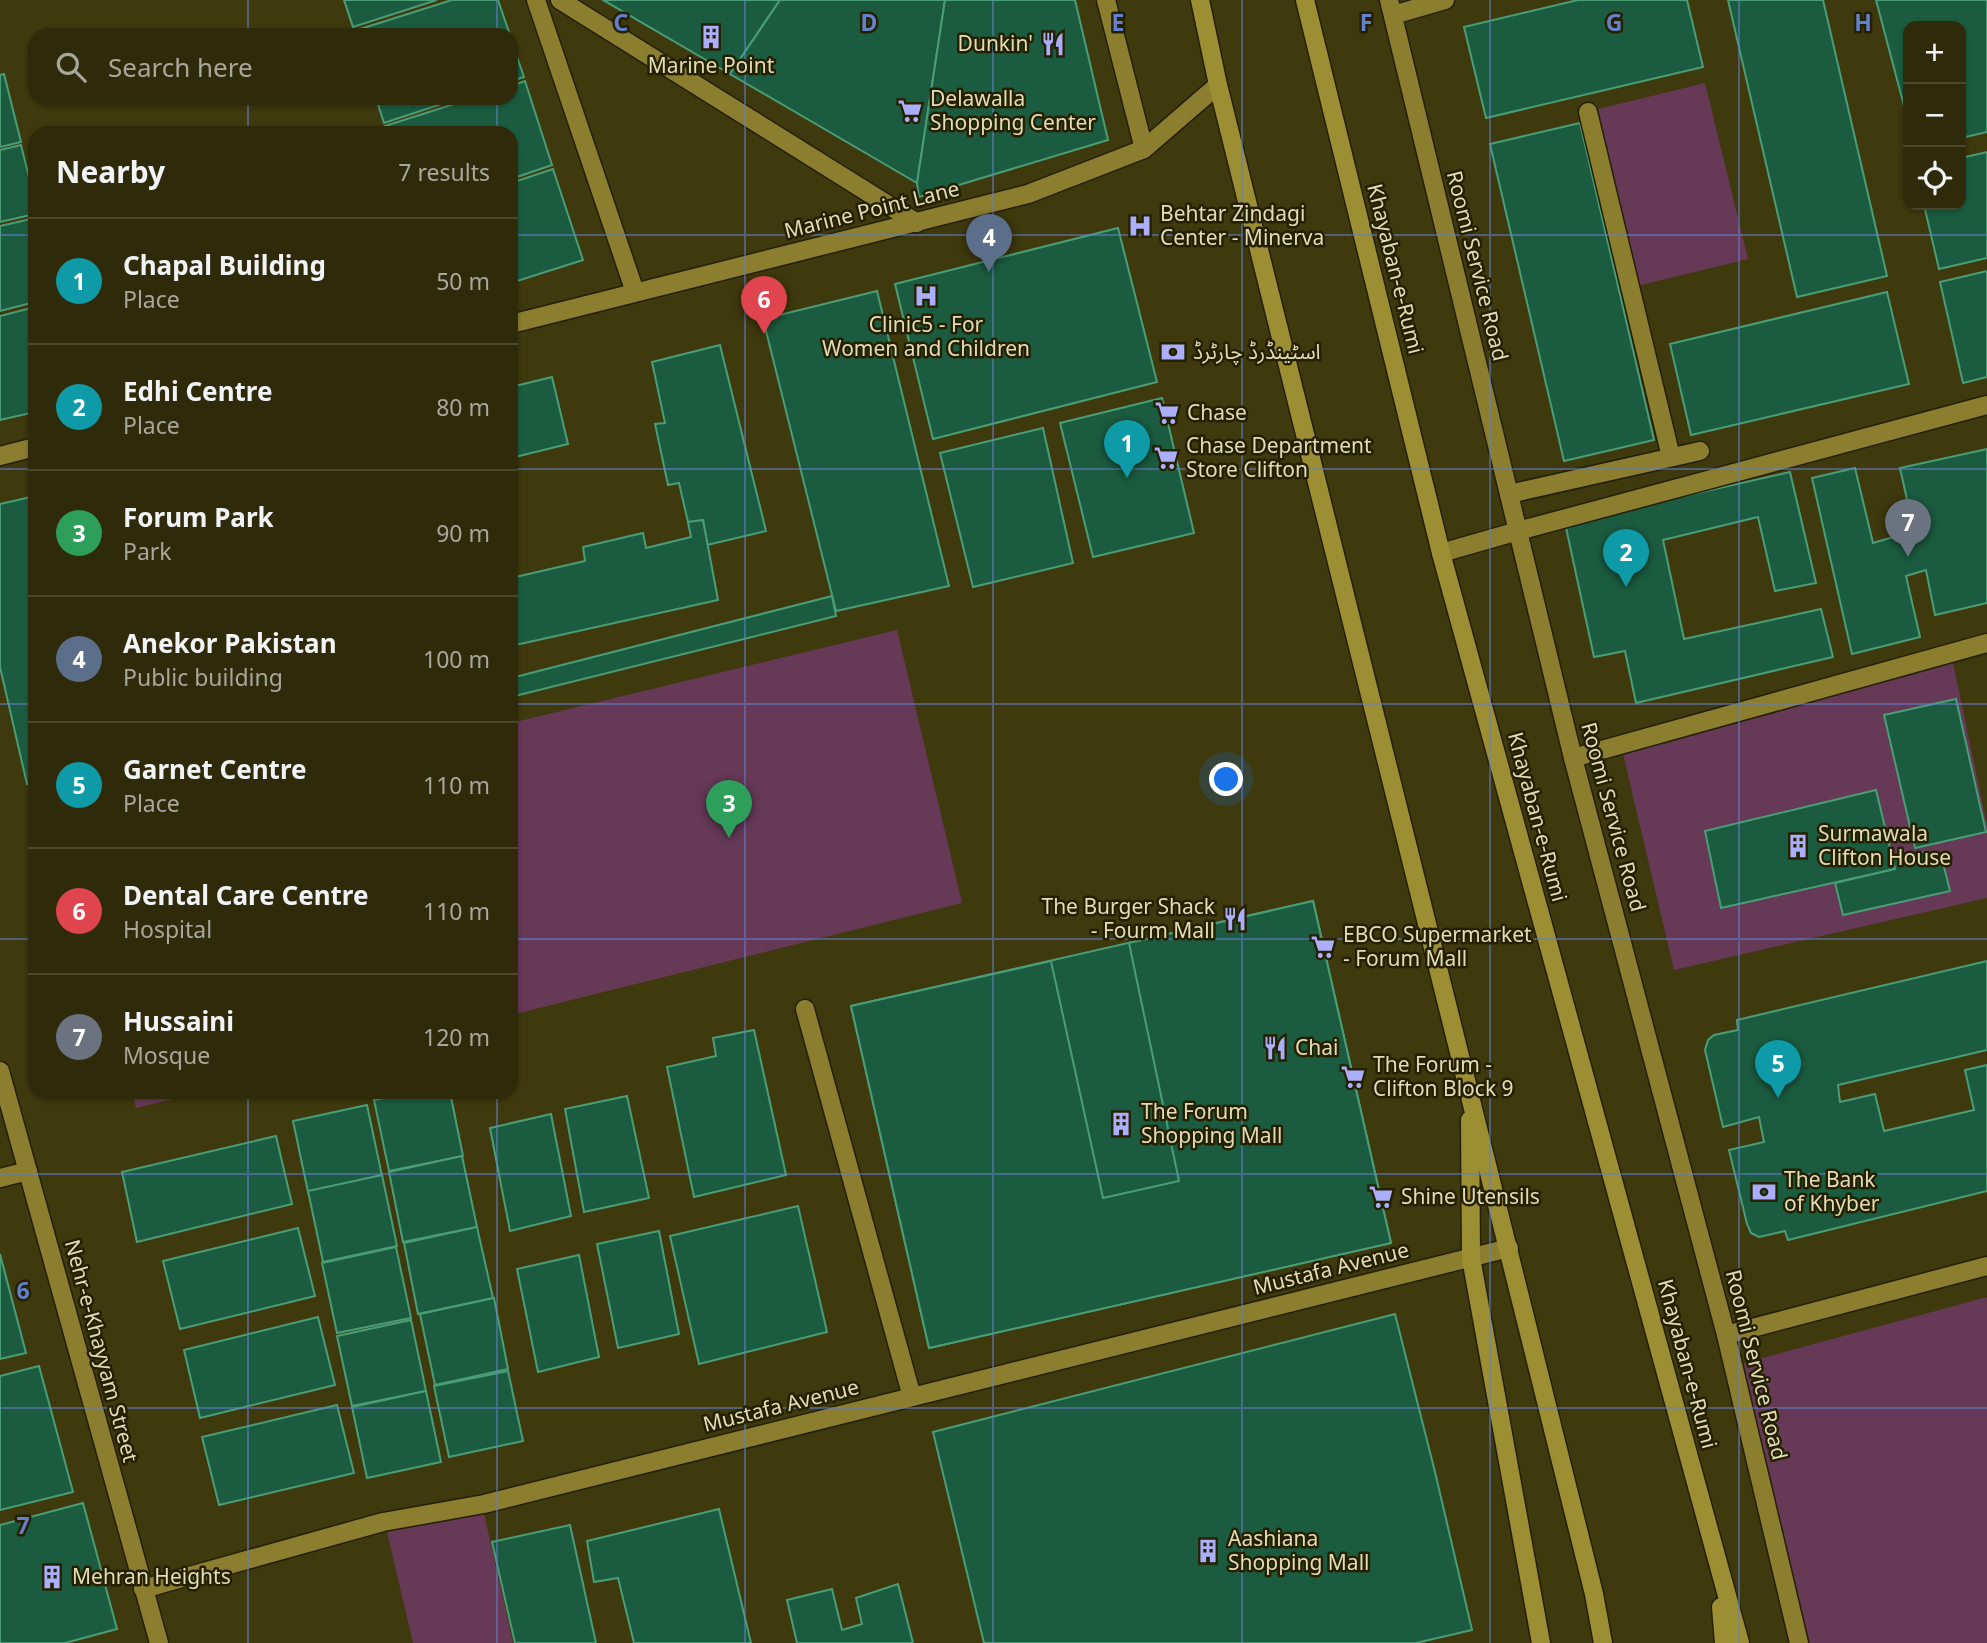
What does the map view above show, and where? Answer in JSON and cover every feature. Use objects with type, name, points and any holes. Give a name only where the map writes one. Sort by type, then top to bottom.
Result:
[{"type":"main road","points":[[1200,0],[1594,1594],[1603,1643]]},
{"type":"main road","name":"Khayaban-e-Rumi","points":[[1305,0],[1441,553],[1740,1643]]},
{"type":"main road","points":[[1470,1092],[1471,1258],[1541,1643]]},
{"type":"main road","points":[[1718,1565],[1724,1643]]},
{"type":"street","points":[[536,0],[635,292]]},
{"type":"street","points":[[560,0],[918,222]]},
{"type":"street","points":[[1106,0],[1144,149]]},
{"type":"street","points":[[1391,8],[1445,0]]},
{"type":"street","name":"Roomi Service Road","points":[[1391,8],[1573,758],[1726,1335],[1799,1643]]},
{"type":"street","name":"Marine Point Lane","points":[[518,322],[1028,194],[1144,149],[1219,85]]},
{"type":"street","points":[[1588,112],[1671,457]]},
{"type":"street","points":[[1441,553],[1987,405]]},
{"type":"street","points":[[0,456],[28,449]]},
{"type":"street","points":[[1509,494],[1700,451]]},
{"type":"street","points":[[1573,758],[1987,643]]},
{"type":"street","points":[[805,1009],[912,1397]]},
{"type":"street","name":"Nehr-e-Khayyam Street","points":[[0,1071],[159,1643]]},
{"type":"street","points":[[0,1178],[28,1171]]},
{"type":"street","name":"Mustafa Avenue","points":[[144,1588],[383,1522],[484,1503],[1509,1248]]},
{"type":"street","points":[[1726,1335],[1987,1266]]},
{"type":"shaded area","points":[[1705,83],[1748,259],[1637,286],[1594,110]]},
{"type":"shaded area","points":[[897,630],[962,903],[518,1013],[518,721]]},
{"type":"shaded area","points":[[1952,658],[1987,825],[1987,898],[1674,970],[1619,737]]},
{"type":"shaded area","points":[[134,1099],[173,1099],[136,1108]]},
{"type":"shaded area","points":[[1987,1297],[1987,1643],[1809,1643],[1737,1365]]},
{"type":"shaded area","points":[[483,1509],[513,1643],[413,1643],[386,1528]]},
{"type":"building","points":[[344,0],[437,0],[353,27]]},
{"type":"building","points":[[452,0],[498,0],[508,28],[363,28]]},
{"type":"building","name":"Marine Point","points":[[603,0],[780,0],[730,74]]},
{"type":"building","points":[[780,0],[945,0],[917,183],[730,74]]},
{"type":"building","points":[[945,0],[1075,0],[1108,140],[919,197],[917,183]]},
{"type":"building","points":[[1578,0],[1687,0],[1703,67],[1486,118],[1464,27]]},
{"type":"building","points":[[1728,0],[1823,0],[1887,276],[1797,297]]},
{"type":"building","points":[[1876,0],[1987,0],[1987,132],[1966,137],[1966,21],[1903,21],[1903,102]]},
{"type":"building","points":[[518,59],[524,77],[518,79]]},
{"type":"building","points":[[4,74],[21,142],[0,147],[0,75]]},
{"type":"building","points":[[525,81],[552,165],[518,177],[518,126],[385,126],[451,105],[518,105],[518,84]]},
{"type":"building","points":[[378,105],[439,105],[384,123]]},
{"type":"building","points":[[1580,123],[1654,440],[1564,461],[1490,144]]},
{"type":"building","points":[[21,145],[28,173],[28,216],[0,222],[0,150]]},
{"type":"building","points":[[1987,152],[1987,258],[1939,269],[1925,210],[1966,210],[1966,157]]},
{"type":"building","points":[[553,169],[583,260],[518,281],[518,181]]},
{"type":"building","points":[[28,220],[28,304],[0,311],[0,226]]},
{"type":"building","points":[[1118,228],[1157,382],[933,439],[895,284]]},
{"type":"building","points":[[1987,271],[1987,377],[1963,383],[1940,282]]},
{"type":"building","points":[[877,291],[949,586],[836,611],[763,319]]},
{"type":"building","points":[[1887,292],[1909,384],[1691,435],[1670,344]]},
{"type":"building","points":[[28,309],[28,414],[0,420],[0,316]]},
{"type":"building","points":[[720,345],[766,531],[707,545],[703,520],[688,522],[679,483],[668,485],[655,424],[665,423],[652,362]]},
{"type":"building","points":[[552,377],[568,444],[518,456],[518,385]]},
{"type":"building","points":[[1162,398],[1194,533],[1093,557],[1060,423]]},
{"type":"building","points":[[1043,428],[1073,563],[973,587],[940,453]]},
{"type":"building","points":[[1987,449],[1987,603],[1935,615],[1926,570],[1906,576],[1920,637],[1852,654],[1812,478],[1855,468],[1873,543],[1914,531],[1900,468]]},
{"type":"building","points":[[1790,472],[1816,583],[1775,591],[1758,517],[1663,540],[1684,639],[1821,609],[1833,657],[1636,703],[1625,651],[1594,657],[1565,523]]},
{"type":"building","points":[[28,498],[27,784],[0,667],[0,504]]},
{"type":"building","points":[[703,520],[718,600],[518,644],[518,576],[585,561],[583,547],[643,533],[646,548],[691,537],[688,522]]},
{"type":"building","points":[[832,596],[836,616],[518,695],[518,676]]},
{"type":"building","points":[[1956,699],[1986,832],[1915,848],[1884,715]]},
{"type":"building","name":"Surmawala Clifton House","points":[[1876,790],[1895,869],[1721,908],[1705,831]]},
{"type":"building","points":[[1927,851],[1931,862],[1942,859],[1950,891],[1843,915],[1835,883],[1895,869],[1893,860]]},
{"type":"building","name":"The Forum Shopping Mall","points":[[1313,901],[1391,1243],[929,1348],[851,1006]]},
{"type":"building","name":"The Forum Shopping Mall","points":[[1313,901],[1391,1243],[929,1348],[851,1006],[1051,961],[1103,1198],[1179,1181],[1129,943]]},
{"type":"building","points":[[1987,961],[1987,1050],[1838,1085],[1840,1102],[1875,1094],[1884,1131],[1974,1110],[1965,1070],[1987,1065],[1987,1191],[1788,1240],[1785,1231],[1759,1237],[1751,1233],[1729,1150],[1764,1142],[1759,1117],[1723,1127],[1705,1050],[1708,1040],[1714,1035],[1738,1030],[1737,1020]]},
{"type":"building","points":[[754,1030],[786,1175],[694,1197],[667,1067],[716,1056],[713,1038]]},
{"type":"building","points":[[627,1096],[649,1198],[584,1212],[565,1109]]},
{"type":"building","points":[[451,1099],[463,1156],[389,1171],[374,1100]]},
{"type":"building","points":[[367,1105],[382,1176],[308,1192],[293,1121]]},
{"type":"building","points":[[551,1114],[571,1216],[510,1231],[490,1128]]},
{"type":"building","points":[[276,1136],[292,1204],[137,1242],[122,1172]]},
{"type":"building","points":[[462,1156],[477,1227],[403,1242],[389,1172]]},
{"type":"building","points":[[382,1175],[397,1246],[323,1262],[308,1191]]},
{"type":"building","points":[[798,1206],[827,1332],[699,1364],[670,1236]]},
{"type":"building","points":[[477,1227],[493,1298],[418,1314],[404,1243]]},
{"type":"building","points":[[298,1228],[315,1296],[180,1329],[163,1261]]},
{"type":"building","points":[[659,1231],[679,1334],[618,1348],[597,1244]]},
{"type":"building","points":[[396,1247],[411,1318],[337,1333],[322,1263]]},
{"type":"building","points":[[0,1254],[26,1353],[0,1359]]},
{"type":"building","points":[[579,1255],[599,1357],[538,1372],[517,1269]]},
{"type":"building","points":[[494,1298],[508,1369],[435,1385],[420,1314]]},
{"type":"building","name":"Aashiana Shopping Mall","points":[[1395,1314],[1472,1630],[1416,1643],[984,1643],[933,1432]]},
{"type":"building","points":[[318,1317],[335,1385],[200,1418],[184,1350]]},
{"type":"building","points":[[411,1320],[426,1391],[352,1406],[337,1336]]},
{"type":"building","points":[[39,1366],[73,1492],[0,1510],[0,1376]]},
{"type":"building","points":[[508,1371],[523,1441],[449,1457],[434,1386]]},
{"type":"building","points":[[426,1391],[441,1462],[367,1478],[352,1407]]},
{"type":"building","points":[[337,1405],[354,1473],[219,1505],[202,1437]]},
{"type":"building","name":"Mehran Heights","points":[[83,1503],[117,1629],[65,1643],[0,1643],[0,1525]]},
{"type":"building","points":[[719,1509],[751,1643],[634,1643],[618,1578],[594,1582],[587,1541]]},
{"type":"building","points":[[570,1525],[596,1643],[515,1643],[492,1542]]},
{"type":"building","points":[[898,1584],[913,1643],[797,1643],[787,1600],[832,1589],[842,1630],[862,1624],[856,1598]]},
{"type":"place","name":"Marine Point","points":[[711,37]]},
{"type":"place","name":"Dunkin'","points":[[1053,44]]},
{"type":"place","name":"Delawalla Shopping Center","points":[[910,111]]},
{"type":"place","name":"Behtar Zindagi Center - Minerva","points":[[1140,226]]},
{"type":"place","name":"Anekor Pakistan","points":[[989,272]]},
{"type":"place","name":"Clinic5 - For Women and Children","points":[[926,296]]},
{"type":"place","name":"Dental Care Centre","points":[[764,334]]},
{"type":"place","name":"اسٹینڈرڈ چارٹرڈ","points":[[1173,352]]},
{"type":"place","name":"Chase","points":[[1167,413]]},
{"type":"place","name":"Chase Department Store Clifton","points":[[1166,458]]},
{"type":"place","name":"Chapal Building","points":[[1127,478]]},
{"type":"place","name":"Hussaini","points":[[1908,557]]},
{"type":"place","name":"Edhi Centre","points":[[1626,587]]},
{"type":"place","name":"Forum Park","points":[[729,838]]},
{"type":"place","name":"Surmawala Clifton House","points":[[1798,846]]},
{"type":"place","name":"The Burger Shack - Fourm Mall","points":[[1235,919]]},
{"type":"place","name":"EBCO Supermarket - Forum Mall","points":[[1323,947]]},
{"type":"place","name":"Chai","points":[[1275,1048]]},
{"type":"place","name":"The Forum - Clifton Block 9","points":[[1353,1077]]},
{"type":"place","name":"Garnet Centre","points":[[1778,1098]]},
{"type":"place","name":"The Forum Shopping Mall","points":[[1121,1124]]},
{"type":"place","name":"The Bank of Khyber","points":[[1764,1192]]},
{"type":"place","name":"Shine Utensils","points":[[1381,1197]]},
{"type":"place","name":"Aashiana Shopping Mall","points":[[1208,1551]]},
{"type":"place","name":"Mehran Heights","points":[[52,1577]]}]
